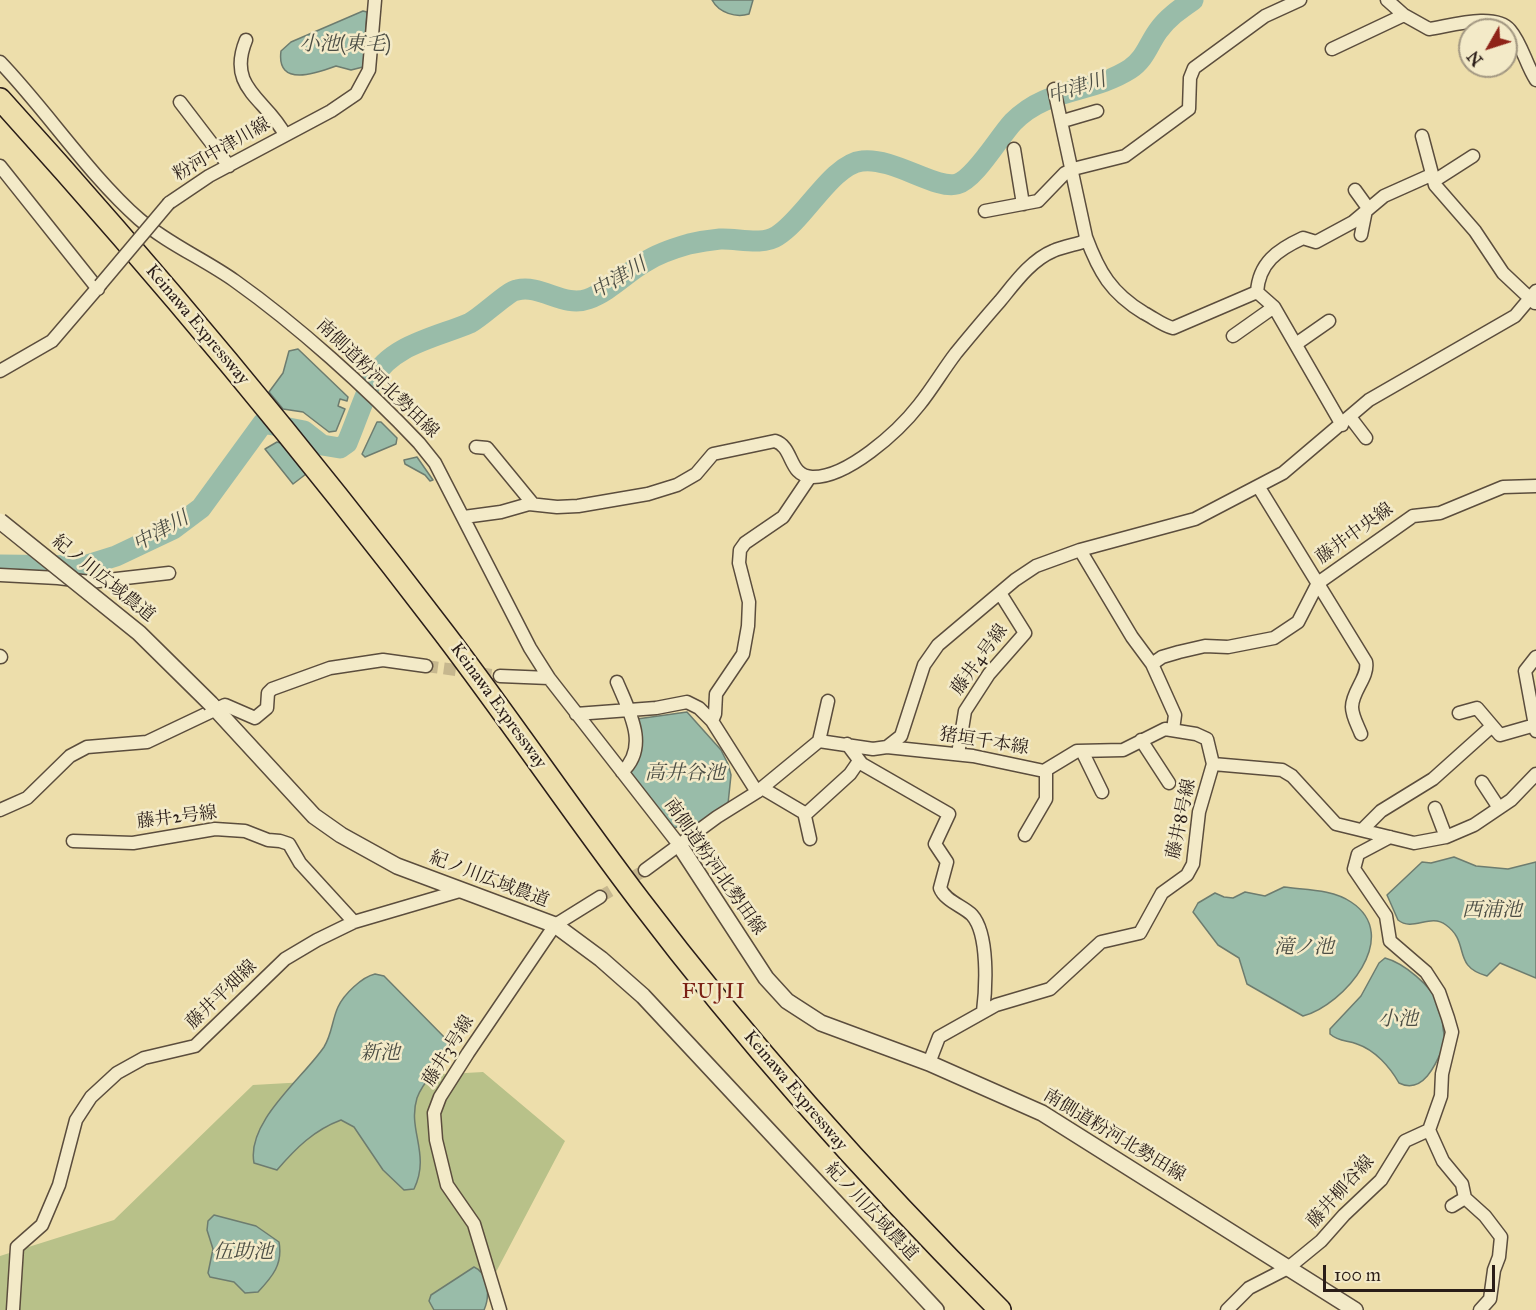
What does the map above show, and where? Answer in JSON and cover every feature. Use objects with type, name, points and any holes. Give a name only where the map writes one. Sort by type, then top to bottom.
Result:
[{"type":"highway","name":"Keinawa Expressway","points":[[0,99],[234,370],[359,524],[507,717],[639,900],[715,996],[850,1156],[1000,1310]]},
{"type":"street","name":"粉河中津川線","points":[[0,371],[52,341],[170,203],[192,186],[344,103],[364,83],[371,59],[375,0]]},
{"type":"street","points":[[985,211],[1038,201],[1073,169],[1125,156],[1190,109],[1190,78],[1194,68],[1265,16],[1300,0]]},
{"type":"street","points":[[1387,0],[1404,15],[1429,29],[1466,22],[1501,22],[1510,30],[1536,80]]},
{"type":"street","points":[[1332,49],[1404,15]]},
{"type":"street","points":[[246,40],[240,59],[243,76],[252,95],[280,124],[285,135]]},
{"type":"street","name":"南側道粉河北勢田線","points":[[0,62],[103,182],[140,219],[188,254],[233,280],[299,332],[405,429],[435,463],[530,648],[549,678],[680,846],[766,978],[787,1001],[821,1023],[929,1063],[1042,1113],[1355,1310]]},
{"type":"street","points":[[1054,89],[1063,118],[1086,237],[1097,263],[1116,293],[1166,326],[1181,326],[1257,292]]},
{"type":"street","points":[[180,102],[229,166]]},
{"type":"street","points":[[1063,118],[1096,111]]},
{"type":"street","points":[[887,747],[901,736],[920,675],[938,645],[1036,566],[1080,550],[1195,519],[1283,473],[1369,400],[1515,316],[1534,297],[1503,273],[1475,231],[1433,178],[1422,136]]},
{"type":"street","points":[[1014,149],[1023,204]]},
{"type":"street","points":[[1257,292],[1261,268],[1271,258],[1303,238],[1316,242],[1353,222],[1384,196],[1433,178],[1473,156]]},
{"type":"street","points":[[0,166],[99,287]]},
{"type":"street","points":[[1354,190],[1367,208],[1361,235]]},
{"type":"street","points":[[464,517],[501,512],[533,504],[557,507],[578,506],[666,490],[696,474],[713,454],[775,441],[784,446],[795,469],[810,477],[844,469],[900,426],[1017,281],[1052,251],[1083,242],[1086,237]]},
{"type":"street","points":[[1257,292],[1274,307],[1346,421],[1366,438]]},
{"type":"street","points":[[1233,336],[1274,307]]},
{"type":"street","points":[[1296,344],[1329,321]]},
{"type":"street","points":[[476,447],[487,448],[533,504]]},
{"type":"street","points":[[712,721],[715,714],[716,694],[743,654],[748,626],[748,602],[738,563],[740,550],[759,532],[783,517],[810,477]]},
{"type":"street","points":[[1258,486],[1366,662],[1367,668],[1354,696],[1352,710],[1361,734]]},
{"type":"street","name":"藤井中央線","points":[[1152,664],[1162,657],[1179,652],[1274,638],[1298,622],[1317,585],[1413,516],[1440,513],[1503,487],[1536,486]]},
{"type":"street","name":"紀ノ川広域農道","points":[[0,521],[139,633],[213,706],[315,817],[341,835],[397,866],[464,889],[555,925],[601,959],[643,996],[936,1310]]},
{"type":"street","points":[[1080,550],[1132,637],[1152,664],[1175,715],[1173,730],[1196,734],[1207,740],[1213,764],[1287,772],[1336,824],[1414,843],[1446,837],[1468,828],[1499,808],[1525,787],[1536,774]]},
{"type":"street","points":[[0,575],[90,582],[169,573]]},
{"type":"street","name":"藤井4号線","points":[[958,754],[965,711],[989,674],[1024,633],[1000,593]]},
{"type":"street","points":[[1459,713],[1477,708],[1500,735],[1535,729],[1525,671],[1536,657]]},
{"type":"street","points":[[0,810],[27,798],[70,756],[87,747],[147,742],[213,706],[231,706],[249,717],[255,717],[267,708],[268,693],[272,689],[330,668],[383,660],[426,666]]},
{"type":"street","points":[[500,676],[549,678]]},
{"type":"street","points":[[617,682],[634,726],[637,749],[632,763],[622,772]]},
{"type":"street","points":[[645,870],[717,817],[760,790],[819,741],[828,700]]},
{"type":"street","points":[[576,714],[628,708],[656,708],[687,702],[699,708],[712,721],[760,790],[806,814],[850,774],[859,761]]},
{"type":"street","points":[[1362,830],[1381,812],[1433,779],[1491,727]]},
{"type":"street","name":"猪垣千本線","points":[[819,741],[873,749],[887,747],[958,754],[1046,770],[1077,751],[1123,750],[1165,729],[1173,730]]},
{"type":"street","points":[[1141,740],[1169,783]]},
{"type":"street","points":[[847,744],[859,761],[950,814],[935,844],[947,862],[940,883],[932,895]]},
{"type":"street","points":[[1082,751],[1102,792]]},
{"type":"street","name":"藤井8号線","points":[[929,1063],[939,1037],[983,1012],[1050,989],[1101,942],[1140,933],[1162,893],[1187,875],[1193,864],[1199,812],[1213,764]]},
{"type":"street","points":[[1025,836],[1046,799],[1046,770]]},
{"type":"street","points":[[1482,782],[1499,808]]},
{"type":"street","points":[[1435,808],[1446,837]]},
{"type":"street","points":[[804,812],[810,839]]},
{"type":"street","name":"藤井2号線","points":[[73,841],[133,843],[214,830],[245,831],[268,840],[280,841],[289,844],[300,863],[354,922]]},
{"type":"street","points":[[1390,837],[1358,855],[1354,869],[1386,916],[1390,941],[1426,972],[1439,992],[1449,1018],[1452,1032],[1442,1074],[1441,1096],[1429,1130],[1443,1161],[1462,1184],[1465,1198],[1485,1216],[1500,1237],[1500,1257],[1494,1270],[1490,1299],[1480,1310]]},
{"type":"street","points":[[940,883],[941,892],[970,914],[979,924],[984,943],[983,971],[986,979],[983,1012]]},
{"type":"street","name":"藤井平畑線","points":[[13,1310],[17,1247],[42,1225],[59,1185],[76,1120],[91,1097],[117,1073],[144,1058],[195,1046],[240,1000],[285,959],[298,951],[354,922],[464,889]]},
{"type":"street","points":[[555,925],[600,897]]},
{"type":"street","name":"藤井3号線","points":[[500,1310],[474,1224],[447,1185],[436,1140],[434,1113],[440,1097],[468,1053],[555,925]]},
{"type":"street","points":[[283,952],[298,951]]},
{"type":"street","name":"藤井柳谷線","points":[[1227,1310],[1249,1288],[1288,1268],[1321,1241],[1344,1215],[1381,1180],[1405,1142],[1429,1130]]},
{"type":"street","points":[[1452,1206],[1465,1198]]},
{"type":"green space","points":[[483,1072],[565,1141],[476,1310],[0,1310],[0,1256],[114,1220],[253,1085]]},
{"type":"water","points":[[712,0],[753,0],[749,14],[739,15],[723,11]]},
{"type":"water","name":"小池(東毛)","points":[[363,11],[367,12],[363,67],[351,70],[336,66],[300,75],[291,74],[285,70],[281,63],[281,51],[291,42]]},
{"type":"water","points":[[298,349],[348,397],[347,401],[340,399],[338,406],[345,409],[336,431],[329,432],[303,412],[283,409],[269,392],[283,373],[289,351]]},
{"type":"water","points":[[377,422],[381,422],[397,438],[396,444],[365,457],[362,454]]},
{"type":"water","points":[[277,442],[323,461],[293,484],[265,449]]},
{"type":"water","points":[[417,457],[433,480],[430,481],[425,475],[405,464],[404,460]]},
{"type":"water","name":"高井谷池","points":[[687,712],[721,750],[731,775],[728,804],[690,831],[681,826],[673,828],[630,773],[634,765],[637,719]]},
{"type":"water","name":"西浦池","points":[[1454,857],[1476,866],[1508,869],[1536,862],[1536,978],[1500,963],[1487,976],[1476,972],[1465,960],[1458,939],[1446,925],[1434,921],[1410,924],[1398,920],[1387,895],[1422,862],[1431,863]]},
{"type":"water","name":"滝ノ池","points":[[1284,887],[1318,891],[1344,898],[1366,916],[1371,933],[1369,950],[1362,968],[1350,984],[1319,1009],[1303,1016],[1247,984],[1239,958],[1218,945],[1193,912],[1198,903],[1215,893],[1233,898],[1245,892],[1265,896]]},
{"type":"water","name":"小池","points":[[1385,958],[1416,976],[1430,990],[1441,1008],[1446,1041],[1429,1074],[1416,1084],[1408,1086],[1399,1083],[1387,1065],[1370,1050],[1330,1034],[1330,1029],[1361,996],[1379,963]]},
{"type":"water","name":"新池","points":[[375,974],[384,976],[450,1043],[444,1058],[420,1090],[417,1098],[415,1121],[420,1165],[414,1189],[404,1190],[383,1170],[354,1127],[341,1120],[306,1140],[277,1170],[254,1163],[254,1148],[267,1116],[324,1047],[338,1007],[344,997],[359,982]]},
{"type":"water","name":"伍助池","points":[[214,1215],[256,1226],[279,1242],[280,1257],[276,1269],[258,1292],[245,1293],[234,1282],[210,1277],[208,1273],[213,1249],[207,1230],[208,1221]]},
{"type":"water","points":[[474,1267],[483,1274],[487,1286],[484,1310],[434,1310],[429,1301],[431,1295]]},
{"type":"waterway","name":"中津川","points":[[0,565],[84,566],[116,556],[173,529],[201,508],[263,423],[304,431],[322,445],[340,448],[347,443],[366,394],[381,367],[416,343],[470,323],[513,291],[535,290],[561,299],[579,301],[596,296],[638,266],[678,247],[720,239],[757,241],[771,239],[787,228],[840,172],[851,164],[862,161],[887,164],[948,185],[964,181],[1013,122],[1026,111],[1040,102],[1100,83],[1130,69],[1143,56],[1165,22],[1193,0]]},
{"type":"tunnel","points":[[426,666],[500,676]]},
{"type":"tunnel","points":[[600,897],[645,870]]},
{"type":"district","name":"FUJII","points":[[714,993]]}]
